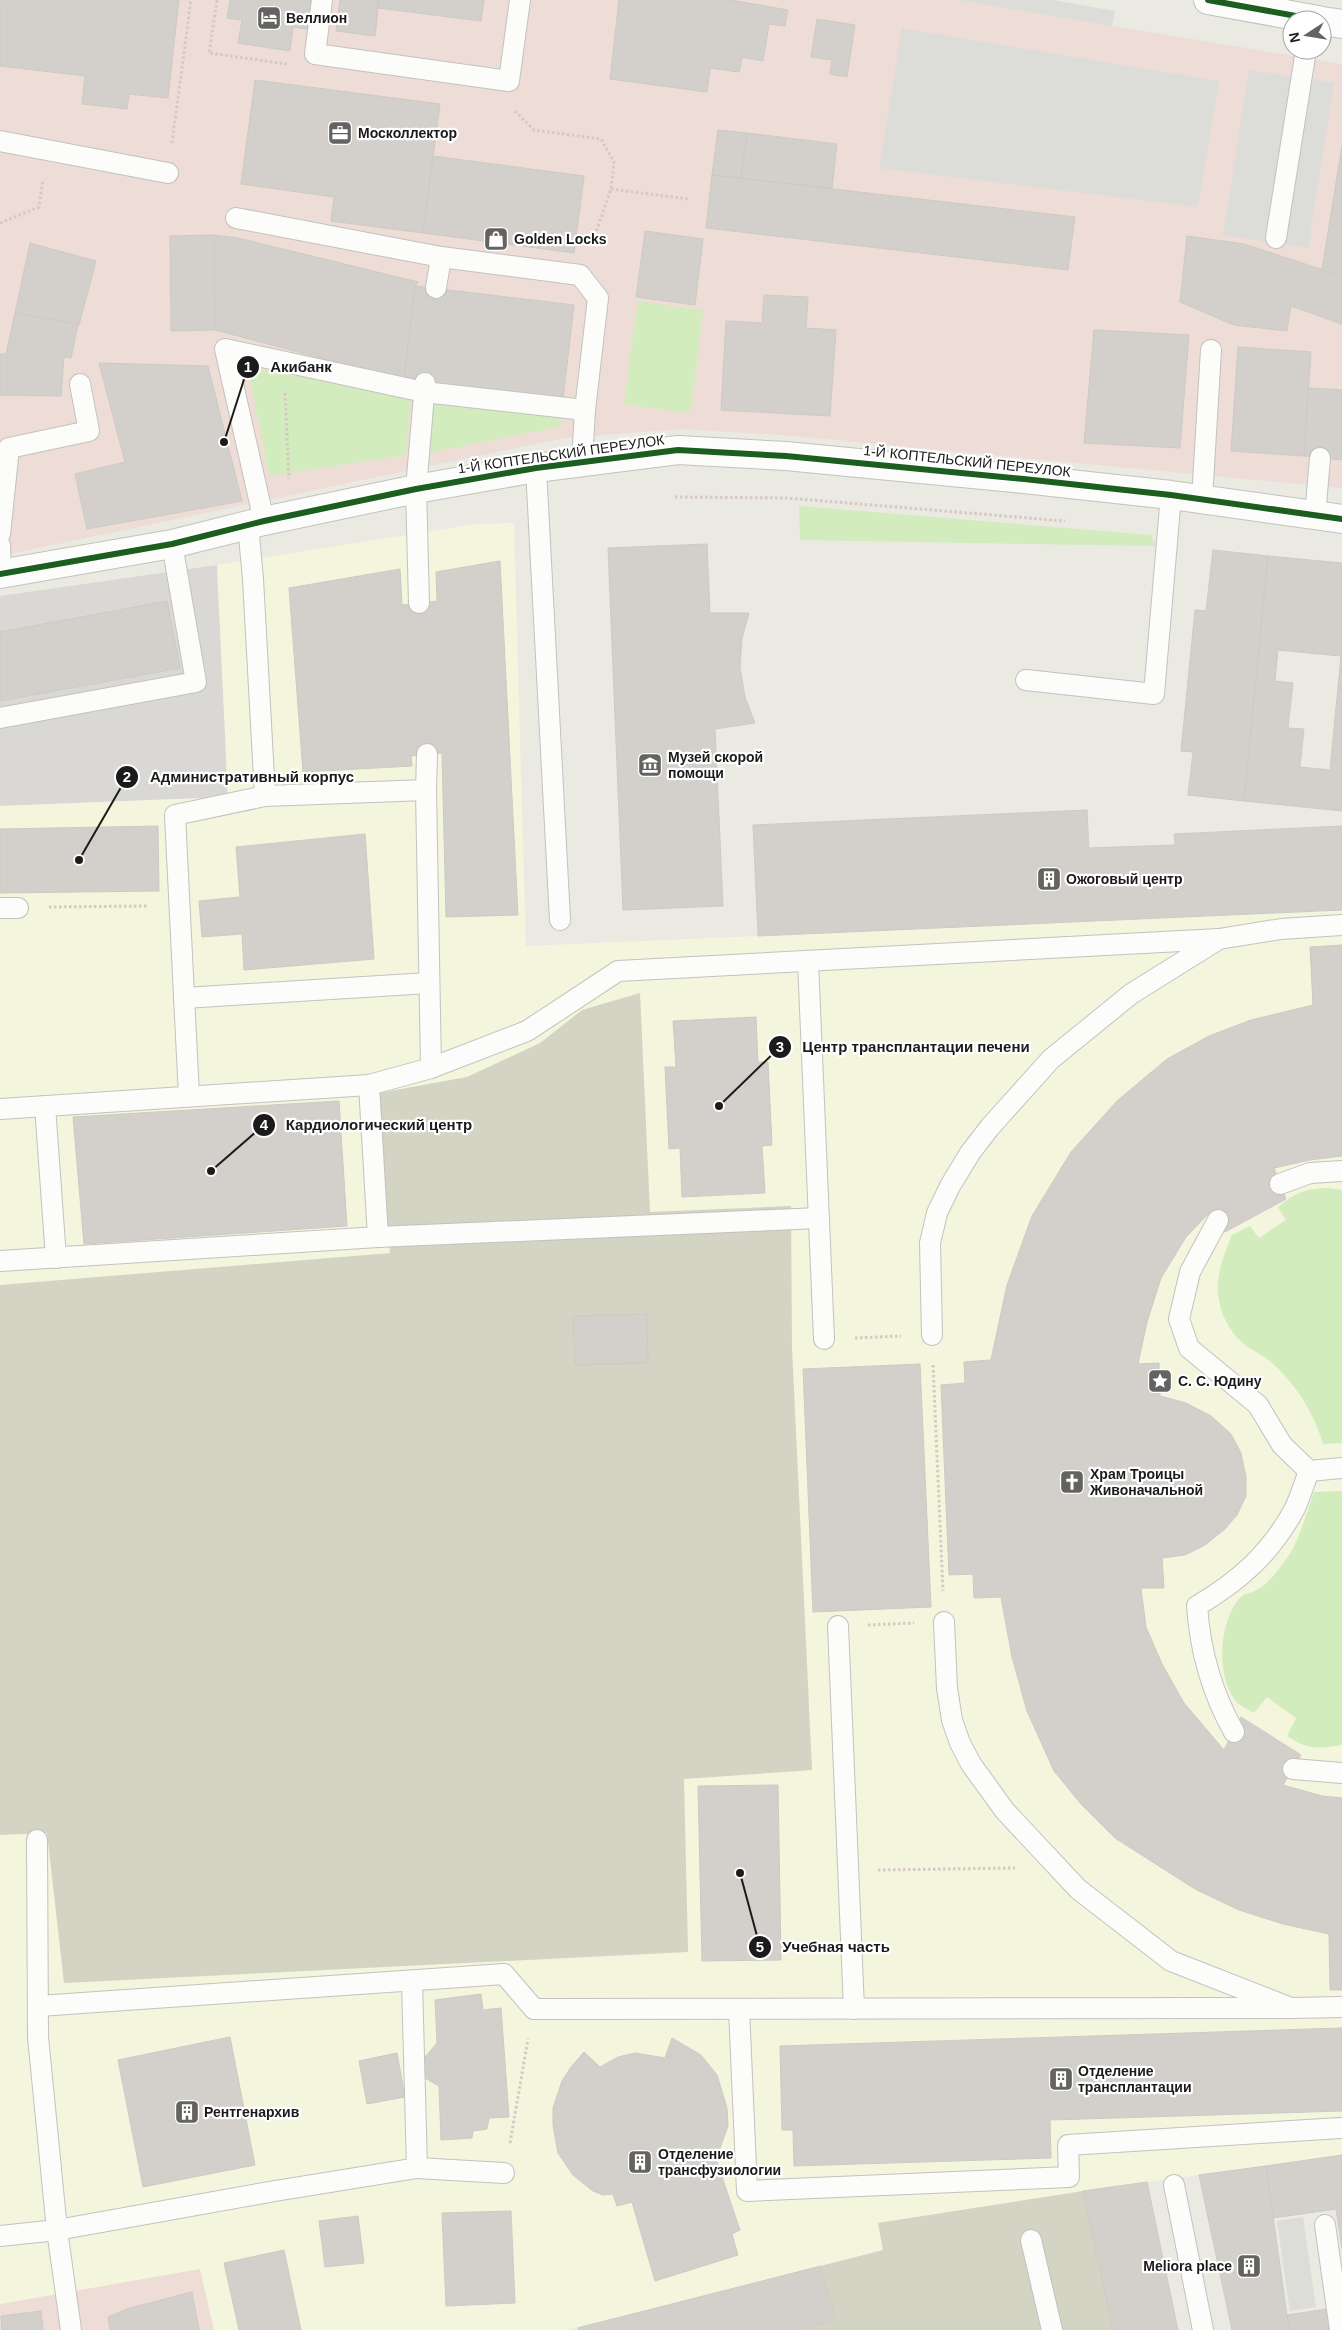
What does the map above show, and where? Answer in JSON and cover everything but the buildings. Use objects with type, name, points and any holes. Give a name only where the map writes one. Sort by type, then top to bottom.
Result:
[{"type":"street","points":[[1208,0],[1282,14]]},
{"type":"street","name":"1-Й КОПТЕЛЬСКИЙ ПЕРЕУЛОК","points":[[0,574],[172,544],[256,523],[416,489],[536,468],[647,453],[707,450],[1024,479],[1171,495],[1342,519]]},
{"type":"lane","points":[[322,0],[315,54],[509,81],[520,0]]},
{"type":"lane","points":[[1276,238],[1304,60]]},
{"type":"lane","points":[[0,142],[168,173]]},
{"type":"lane","points":[[236,218],[441,257],[580,275],[598,298],[585,410],[582,462]]},
{"type":"lane","points":[[436,288],[441,257]]},
{"type":"lane","points":[[265,796],[253,578],[256,523],[225,349],[425,387],[585,410]]},
{"type":"lane","points":[[1202,499],[1211,350]]},
{"type":"lane","points":[[0,534],[8,448],[89,430],[80,384]]},
{"type":"lane","points":[[419,603],[416,489],[425,387]]},
{"type":"lane","points":[[1315,516],[1320,458]]},
{"type":"lane","points":[[536,468],[560,920]]},
{"type":"lane","points":[[1026,680],[1154,694],[1171,495]]},
{"type":"lane","points":[[0,544],[0,574]]},
{"type":"lane","points":[[0,718],[196,682],[172,544]]},
{"type":"lane","points":[[427,754],[431,1068]]},
{"type":"lane","points":[[189,1096],[175,815],[265,796],[426,790]]},
{"type":"lane","points":[[0,1108],[369,1085],[431,1068],[526,1031],[618,971],[1219,939],[1281,928],[1342,925]]},
{"type":"lane","points":[[932,1335],[930,1244],[937,1214],[950,1186],[970,1153],[990,1127],[1052,1059],[1131,994],[1219,939]]},
{"type":"lane","points":[[808,961],[824,1339]]},
{"type":"lane","points":[[184,998],[429,983]]},
{"type":"lane","points":[[369,1085],[378,1237]]},
{"type":"lane","points":[[45,1106],[56,1258]]},
{"type":"lane","points":[[1280,1184],[1310,1173],[1342,1171]]},
{"type":"lane","points":[[0,1261],[378,1237],[819,1218]]},
{"type":"lane","points":[[1218,1220],[1190,1272],[1179,1319],[1189,1348],[1258,1406],[1282,1445],[1309,1471],[1342,1468]]},
{"type":"lane","points":[[1234,1732],[1219,1706],[1199,1638],[1196,1606],[1229,1587],[1256,1562],[1278,1535],[1294,1509],[1309,1471]]},
{"type":"lane","points":[[944,1622],[947,1688],[952,1720],[960,1743],[971,1764],[1004,1811],[1078,1889],[1171,1961],[1291,2008]]},
{"type":"lane","points":[[838,1626],[854,2009]]},
{"type":"lane","points":[[1293,1769],[1342,1773]]},
{"type":"lane","points":[[37,1840],[38,2037],[57,2230],[71,2330]]},
{"type":"lane","points":[[39,2006],[412,1982],[504,1974],[534,2009],[1342,2007]]},
{"type":"lane","points":[[412,1982],[416,2168]]},
{"type":"lane","points":[[739,2009],[747,2191],[1069,2177],[1068,2145],[1340,2128]]},
{"type":"lane","points":[[0,2236],[57,2230],[274,2191],[416,2168],[504,2174]]},
{"type":"lane","points":[[1174,2185],[1204,2330]]},
{"type":"lane","points":[[1325,2225],[1340,2330]]},
{"type":"lane","points":[[1031,2240],[1052,2330]]},
{"type":"path","points":[[168,173],[191,0]]},
{"type":"path","points":[[217,0],[209,53],[300,66],[315,54]]},
{"type":"path","points":[[509,81],[515,111],[534,130],[601,139],[614,162],[611,189],[580,275]]},
{"type":"path","points":[[0,223],[39,207],[47,151]]},
{"type":"path","points":[[611,189],[688,199]]},
{"type":"path","points":[[285,384],[289,480]]},
{"type":"path","points":[[675,497],[787,498],[1069,522]]},
{"type":"path","points":[[9,908],[180,906]]},
{"type":"path","points":[[824,1339],[932,1335],[944,1622],[838,1626]]},
{"type":"path","points":[[848,1871],[1058,1867]]},
{"type":"path","points":[[504,2174],[534,2009]]},
{"type":"shaded area","points":[[0,0],[958,0],[1282,54],[1282,60],[1318,60],[1342,64],[1342,488],[782,435],[681,429],[564,438],[0,556]]},
{"type":"shaded area","points":[[958,0],[1052,0],[1115,11],[1112,26]]},
{"type":"shaded area","points":[[902,28],[1219,81],[1198,207],[879,168]]},
{"type":"shaded area","points":[[1249,70],[1334,83],[1308,248],[1223,235]]},
{"type":"shaded area","points":[[514,523],[526,946],[757,936],[753,825],[1087,810],[1090,848],[1174,845],[1174,834],[1342,826],[1342,2155],[1083,2191],[878,2223],[883,2250],[566,2330],[214,2330],[200,2269],[0,2304],[0,806],[228,797],[217,565],[475,524]]},
{"type":"shaded area","points":[[217,565],[228,797],[0,806],[0,596]]},
{"type":"shaded area","points":[[640,993],[650,1212],[791,1206],[792,1347],[812,1770],[684,1779],[688,1952],[64,1983],[47,1833],[0,1835],[0,1285],[390,1253],[379,1093],[467,1077],[540,1043],[582,1010]]},
{"type":"shaded area","points":[[1083,2191],[1113,2330],[798,2330],[835,2320],[821,2266],[883,2250],[878,2223]]},
{"type":"shaded area","points":[[1303,2217],[1316,2307],[1290,2311],[1277,2221]]},
{"type":"shaded area","points":[[200,2269],[214,2330],[0,2330],[0,2304]]},
{"type":"green space","points":[[638,301],[703,310],[690,413],[624,404]]},
{"type":"green space","points":[[248,367],[411,397],[406,455],[269,476]]},
{"type":"green space","points":[[434,399],[562,411],[561,426],[427,453]]},
{"type":"green space","points":[[799,506],[1151,535],[1156,546],[800,540]]},
{"type":"green space","points":[[1328,1188],[1342,1190],[1342,1443],[1323,1444],[1309,1409],[1288,1379],[1264,1356],[1250,1349],[1237,1338],[1231,1330],[1222,1313],[1218,1284],[1221,1265],[1232,1235],[1250,1226],[1259,1238],[1286,1220],[1278,1207],[1301,1192]]},
{"type":"green space","points":[[1342,1491],[1342,1745],[1313,1747],[1301,1744],[1287,1736],[1296,1718],[1267,1697],[1254,1713],[1241,1706],[1235,1700],[1225,1677],[1222,1650],[1227,1623],[1232,1610],[1243,1596],[1265,1584],[1288,1557],[1301,1530],[1314,1492]]},
{"type":"cycle path","points":[[1208,0],[1282,13]]},
{"type":"cycle path","points":[[0,574],[172,544],[264,521],[416,489],[536,468],[678,450],[786,456],[1024,479],[1171,495],[1342,519]]},
{"type":"place","name":"Веллион","points":[[269,18]]},
{"type":"place","name":"Москоллектор","points":[[340,133]]},
{"type":"place","name":"Golden Locks","points":[[496,239]]},
{"type":"place","name":"Акибанк","points":[[224,442]]},
{"type":"place","name":"Музей скорой помощи","points":[[650,765]]},
{"type":"place","name":"Административный корпус","points":[[79,860]]},
{"type":"place","name":"Ожоговый центр","points":[[1049,879]]},
{"type":"place","name":"Центр трансплантации печени","points":[[719,1106]]},
{"type":"place","name":"Кардиологический центр","points":[[211,1171]]},
{"type":"place","name":"С. С. Юдину","points":[[1160,1381]]},
{"type":"place","name":"Храм Троицы Живоначальной","points":[[1072,1482]]},
{"type":"place","name":"Учебная часть","points":[[740,1873]]},
{"type":"place","name":"Отделение трансплантации","points":[[1061,2079]]},
{"type":"place","name":"Рентгенархив","points":[[187,2112]]},
{"type":"place","name":"Отделение трансфузиологии","points":[[640,2162]]},
{"type":"place","name":"Meliora place","points":[[1249,2266]]}]
